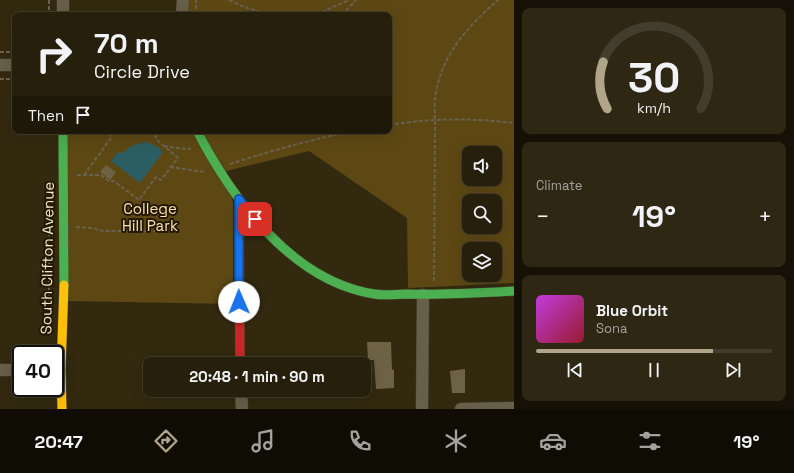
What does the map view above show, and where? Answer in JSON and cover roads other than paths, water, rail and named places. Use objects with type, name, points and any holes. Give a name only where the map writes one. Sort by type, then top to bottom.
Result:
[{"type":"street","points":[[62,0],[63,12]]},
{"type":"street","points":[[182,0],[182,12]]},
{"type":"street","points":[[0,65],[12,65]]},
{"type":"street","name":"South Clifton Avenue","points":[[60,345],[64,284],[63,134]]},
{"type":"street","points":[[199,134],[216,168],[263,229],[287,250],[326,278],[348,287],[374,294],[514,291]]},
{"type":"street","points":[[239,199],[240,357]]},
{"type":"street","points":[[422,409],[428,294]]},
{"type":"street","points":[[0,370],[12,370]]},
{"type":"street","name":"South Clifton Avenue","points":[[61,397],[62,409]]},
{"type":"street","points":[[241,397],[242,409]]},
{"type":"street","points":[[461,409],[514,408]]},
{"type":"water","points":[[147,142],[158,147],[163,152],[140,183],[111,161],[119,151],[122,154],[133,145]]},
{"type":"park label","name":"College Hill Park","points":[[150,216]]}]
